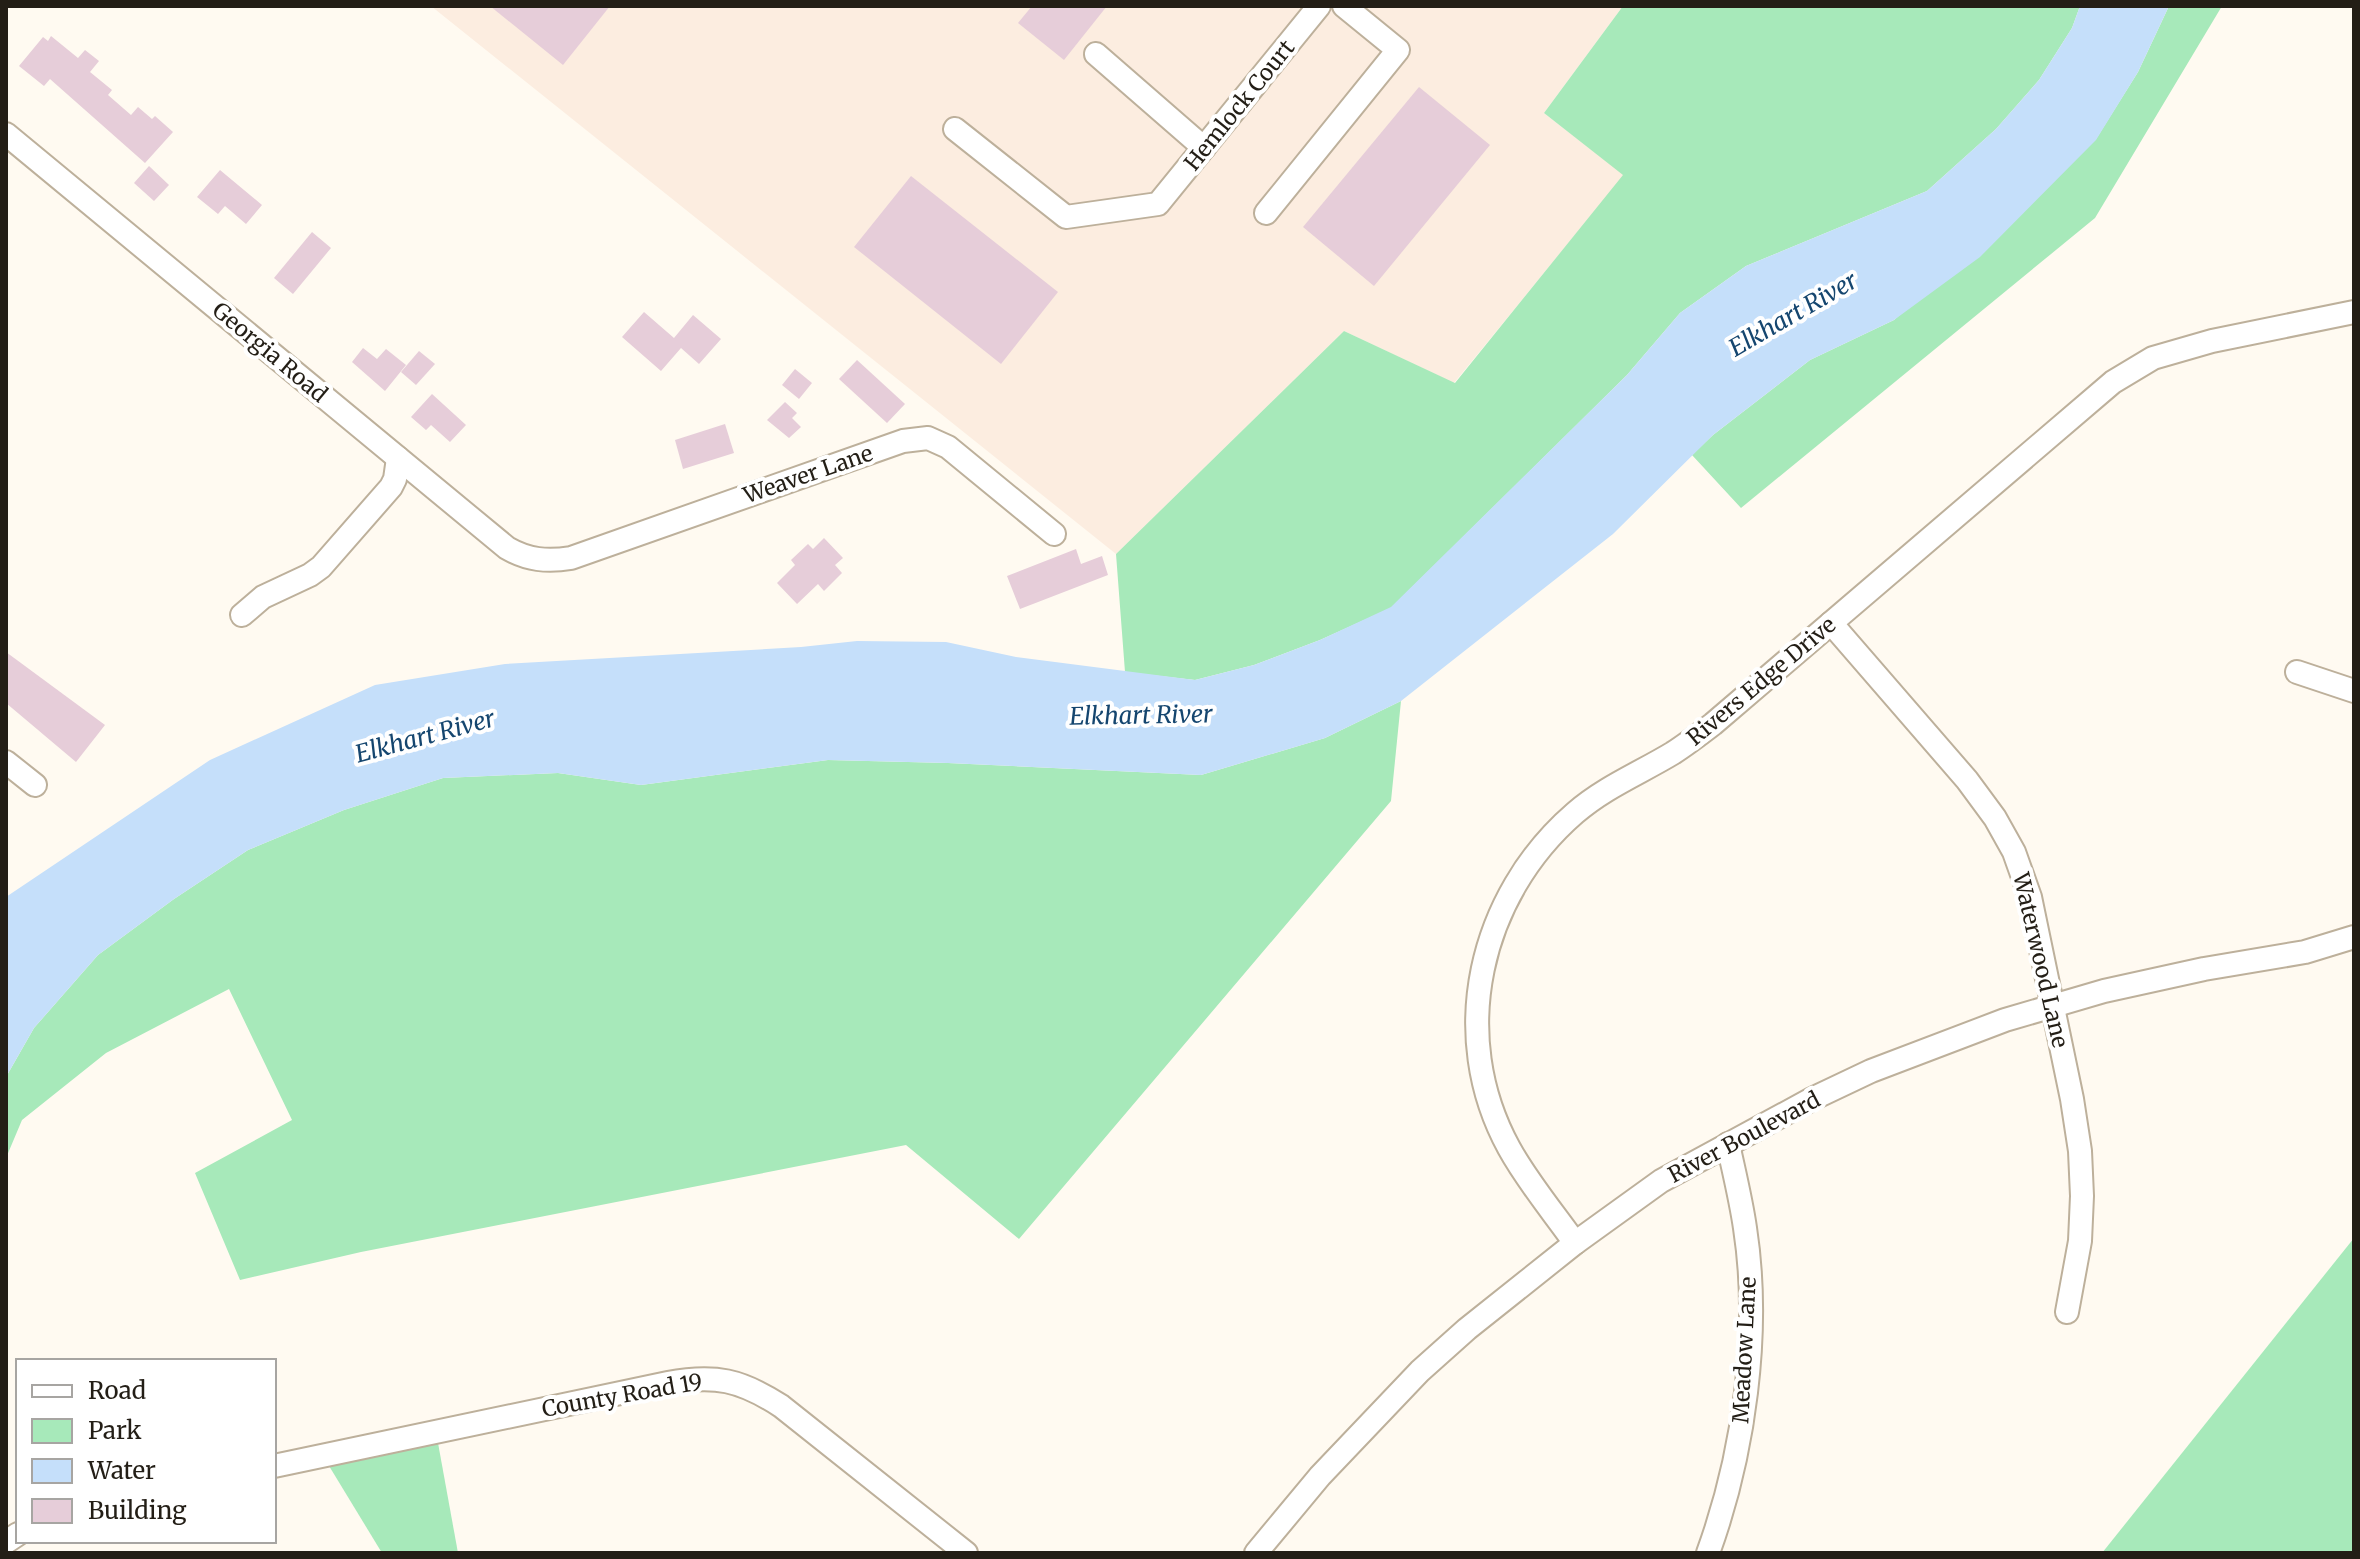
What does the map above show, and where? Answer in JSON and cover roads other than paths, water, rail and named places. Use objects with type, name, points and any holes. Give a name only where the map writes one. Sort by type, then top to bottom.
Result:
[{"type":"street","name":"Hemlock Court","points":[[955,129],[1066,217],[1158,204],[1319,6]]},
{"type":"street","points":[[1266,213],[1398,50],[1344,6]]},
{"type":"street","points":[[1096,54],[1204,148]]},
{"type":"street","name":"Georgia Road","points":[[6,134],[507,548],[538,560]]},
{"type":"street","name":"Rivers Edge Drive","points":[[1575,1243],[1509,1150],[1491,1110],[1479,1068],[1476,1033],[1485,956],[1516,880],[1542,845],[1575,813],[1610,786],[1673,753],[1713,724],[2113,382],[2153,358],[2212,341],[2354,312]]},
{"type":"street","name":"Weaver Lane","points":[[538,560],[571,558],[903,441],[928,438],[948,447],[1054,534]]},
{"type":"street","points":[[242,615],[263,597],[321,567],[391,487],[398,458]]},
{"type":"street","name":"Waterwood Lane","points":[[1831,623],[1967,780],[1995,818],[2014,852],[2030,897],[2080,1151],[2080,1241],[2067,1312]]},
{"type":"street","points":[[2297,672],[2354,691]]},
{"type":"street","points":[[6,762],[35,785]]},
{"type":"street","name":"River Boulevard","points":[[1256,1553],[1320,1476],[1420,1371],[1467,1329],[1575,1243],[1661,1181],[1871,1071],[1967,1033],[2052,1005],[2204,969],[2305,952],[2354,937]]},
{"type":"street","name":"Meadow Lane","points":[[1708,1553],[1733,1472],[1744,1403],[1750,1334],[1750,1281],[1745,1228],[1728,1144]]},
{"type":"street","name":"County Road 19","points":[[276,1466],[691,1378],[714,1378],[758,1391],[781,1406],[966,1553]]},
{"type":"water","name":"Elkhart River","points":[[2080,6],[2169,6],[2138,72],[2096,140],[1980,257],[1894,320],[1810,360],[1713,435],[1613,534],[1401,701],[1325,738],[1201,775],[828,760],[641,785],[558,773],[443,778],[344,810],[248,850],[174,899],[98,955],[34,1028],[6,1077],[6,897],[210,760],[375,685],[505,664],[857,641],[946,642],[1016,657],[1195,680],[1254,665],[1320,640],[1391,607],[1627,375],[1680,313],[1746,266],[1927,191],[1996,129],[2039,80],[2072,28]]}]
